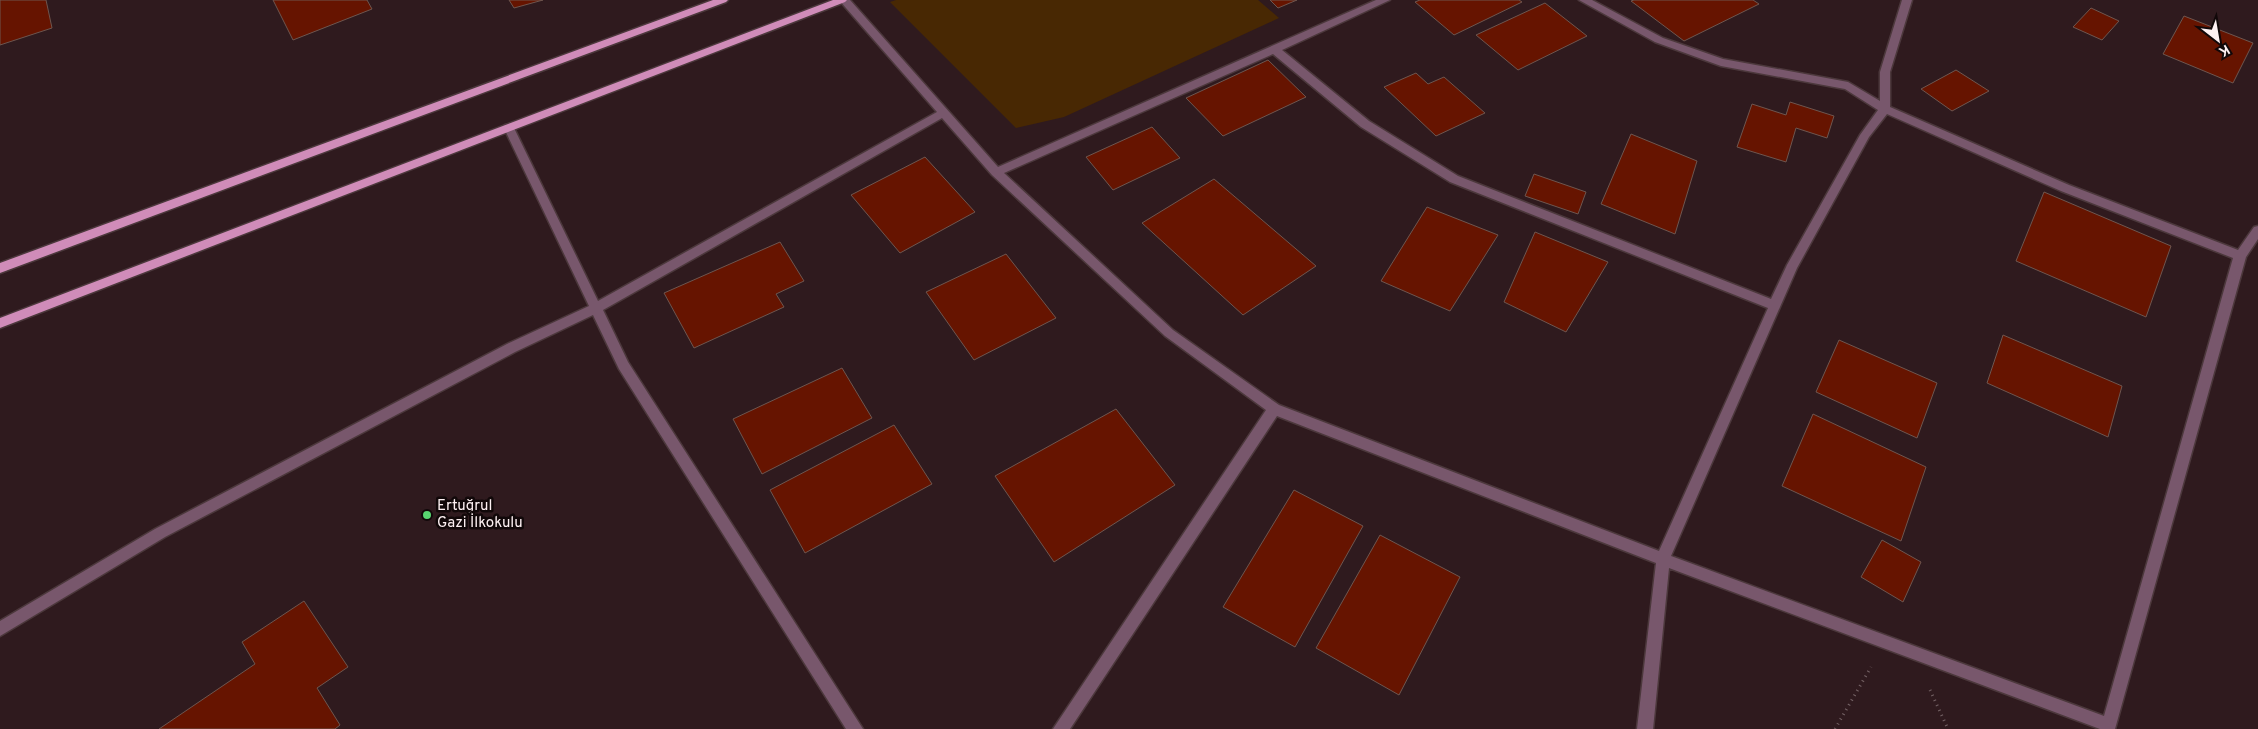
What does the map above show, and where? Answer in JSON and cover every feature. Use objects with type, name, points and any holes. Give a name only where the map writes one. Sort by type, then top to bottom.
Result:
[{"type":"main road","points":[[0,268],[723,0]]},
{"type":"main road","points":[[0,323],[843,0]]},
{"type":"street","points":[[843,0],[996,172],[1169,333],[1274,409],[1663,559],[2115,727],[2240,256],[2258,230]]},
{"type":"street","points":[[996,172],[1385,0]]},
{"type":"street","points":[[1584,0],[1659,40],[1721,62],[1848,86],[1885,109],[2065,188],[2240,256]]},
{"type":"street","points":[[1645,729],[1663,559],[1790,268],[1860,144],[1885,109],[1885,72],[1907,0]]},
{"type":"street","points":[[1274,49],[1365,124],[1454,179],[1774,305]]},
{"type":"street","points":[[0,629],[160,533],[511,348],[596,308],[942,113]]},
{"type":"street","points":[[509,128],[623,365],[854,729]]},
{"type":"street","points":[[1061,729],[1274,409]]},
{"type":"path","points":[[1835,729],[1886,642]]},
{"type":"path","points":[[1945,724],[1948,729]]},
{"type":"shaded area","points":[[896,0],[1258,0],[1279,18],[1064,117],[1016,128],[890,2]]},
{"type":"building","points":[[0,0],[46,0],[52,28],[0,45]]},
{"type":"building","points":[[273,0],[367,0],[372,9],[293,40]]},
{"type":"building","points":[[509,0],[543,0],[514,8]]},
{"type":"building","points":[[1270,0],[1297,0],[1278,8]]},
{"type":"building","points":[[1420,0],[1519,0],[1522,2],[1454,35],[1415,2]]},
{"type":"building","points":[[1753,0],[1759,4],[1684,41],[1631,1]]},
{"type":"building","points":[[1545,3],[1587,36],[1518,70],[1476,35]]},
{"type":"building","points":[[2091,8],[2119,21],[2102,40],[2073,27]]},
{"type":"building","points":[[2184,16],[2253,43],[2233,83],[2163,54]]},
{"type":"building","points":[[1268,60],[1306,97],[1223,136],[1186,98]]},
{"type":"building","points":[[1956,70],[1989,91],[1952,111],[1921,89]]},
{"type":"building","points":[[1416,73],[1428,84],[1444,77],[1485,113],[1436,136],[1384,87]]},
{"type":"building","points":[[1790,102],[1834,116],[1827,138],[1796,128],[1786,162],[1737,147],[1752,104],[1786,115]]},
{"type":"building","points":[[1152,127],[1180,158],[1113,190],[1086,157]]},
{"type":"building","points":[[1631,134],[1697,161],[1675,234],[1601,204]]},
{"type":"building","points":[[925,157],[975,212],[900,253],[851,195]]},
{"type":"building","points":[[1534,174],[1586,192],[1578,214],[1525,196]]},
{"type":"building","points":[[1214,179],[1316,266],[1243,315],[1142,223]]},
{"type":"building","points":[[2044,192],[2171,246],[2146,317],[2016,261]]},
{"type":"building","points":[[1427,207],[1498,235],[1450,311],[1381,281]]},
{"type":"building","points":[[1535,232],[1608,262],[1566,332],[1504,302]]},
{"type":"building","points":[[780,242],[804,281],[776,294],[784,307],[694,348],[664,293]]},
{"type":"building","points":[[1006,254],[1056,318],[974,360],[926,292]]},
{"type":"building","points":[[2003,335],[2122,386],[2108,437],[1987,383]]},
{"type":"building","points":[[1839,340],[1937,383],[1917,438],[1816,392]]},
{"type":"building","points":[[842,368],[872,418],[762,474],[733,419]]},
{"type":"building","points":[[1116,409],[1175,485],[1054,562],[995,476]]},
{"type":"building","points":[[1813,414],[1926,467],[1901,541],[1782,486]]},
{"type":"building","points":[[894,425],[932,484],[805,553],[770,490]]},
{"type":"building","points":[[1294,490],[1363,526],[1295,647],[1223,607]]},
{"type":"building","points":[[1380,535],[1460,577],[1399,695],[1316,648]]},
{"type":"building","points":[[1882,540],[1921,562],[1903,602],[1861,577]]},
{"type":"building","points":[[304,601],[348,667],[317,688],[340,725],[335,729],[159,729],[255,664],[242,642]]},
{"type":"place","name":"Ertuğrul Gazi İlkokulu","points":[[427,515]]}]
